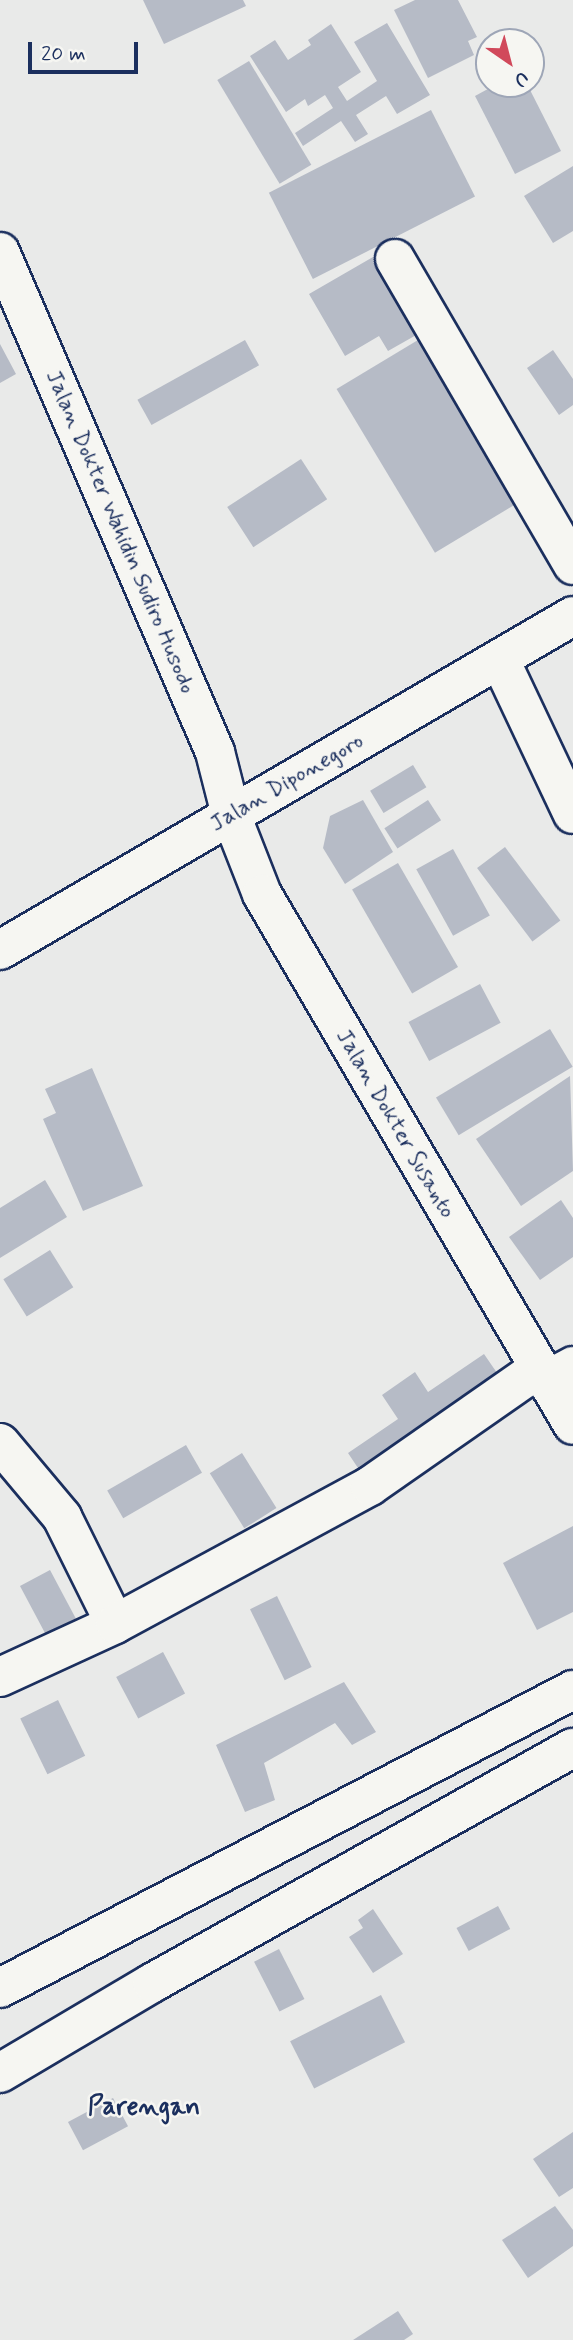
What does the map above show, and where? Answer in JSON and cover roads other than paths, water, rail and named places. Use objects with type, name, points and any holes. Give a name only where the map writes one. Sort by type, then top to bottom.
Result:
[{"type":"street","name":"Jalan Dokter Wahidin Sudiro Husodo","points":[[0,252],[9,299],[215,752],[231,816]]},
{"type":"street","points":[[395,259],[573,565]]},
{"type":"street","name":"Jalan Diponegoro","points":[[0,950],[501,662],[573,616]]},
{"type":"street","points":[[501,662],[573,814]]},
{"type":"street","name":"Jalan Dokter Susanto","points":[[231,816],[262,894],[552,1372],[573,1425]]},
{"type":"street","points":[[0,1677],[115,1624],[370,1486],[552,1372]]},
{"type":"street","points":[[0,1443],[62,1517],[115,1624]]},
{"type":"street","points":[[0,1988],[573,1690]]},
{"type":"street","points":[[0,2073],[152,1983],[573,1748]]},
{"type":"district","name":"Parengan","points":[[144,2108]]}]
